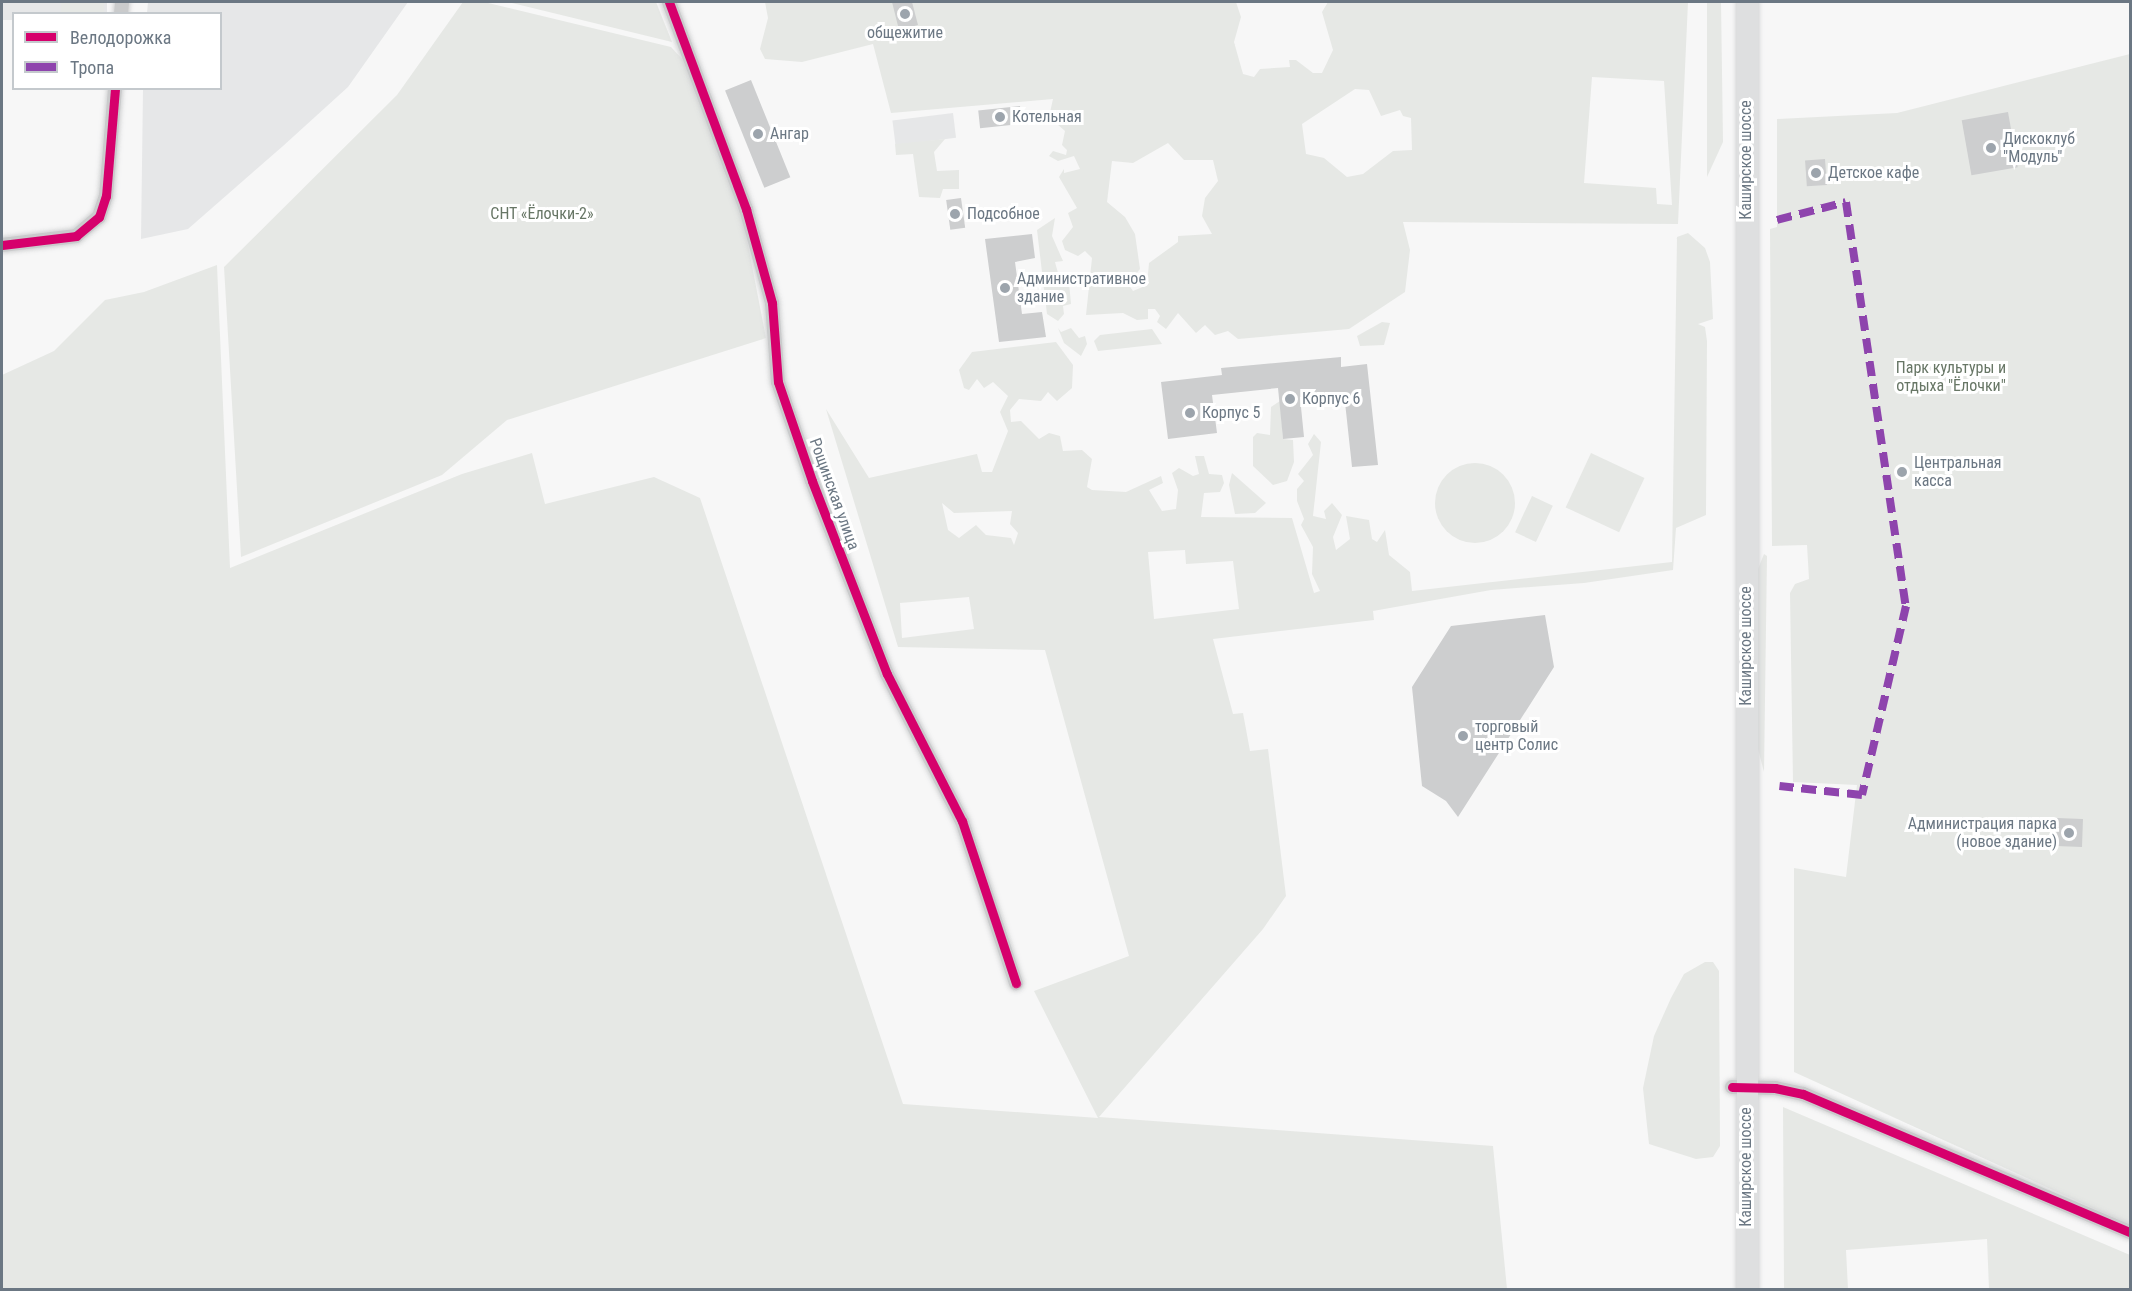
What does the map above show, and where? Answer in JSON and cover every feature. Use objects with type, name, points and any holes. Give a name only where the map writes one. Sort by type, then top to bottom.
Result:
[{"type":"main road","name":"Каширское шоссе","points":[[1734,2],[1739,1087],[1746,1290]]},
{"type":"main road","name":"Каширское шоссе","points":[[1733,1290],[1739,1087],[1746,2]]},
{"type":"street","name":"Рощинская улица","points":[[669,2],[746,209],[772,303],[778,382],[812,481],[887,674],[962,821],[1016,983]]},
{"type":"street","points":[[2,245],[76,236],[99,217],[106,196],[115,90]]},
{"type":"street","points":[[1739,1087],[1803,1094],[2130,1232]]},
{"type":"shaded area","points":[[2,2],[107,2],[107,12],[12,12],[12,20],[2,20]]},
{"type":"shaded area","points":[[148,2],[408,2],[348,87],[283,146],[188,229],[141,239],[143,90],[222,90],[222,12],[147,12]]},
{"type":"shaded area","points":[[953,113],[956,138],[896,145],[892,120]]},
{"type":"green space","points":[[61,2],[104,2],[104,12],[61,12]]},
{"type":"green space","name":"СНТ «Ёлочки-2»","points":[[463,2],[484,2],[671,47],[683,60],[742,214],[766,338],[507,420],[442,475],[241,557],[224,267],[397,95]]},
{"type":"green space","points":[[513,2],[656,2],[672,42],[512,3]]},
{"type":"green space","points":[[765,2],[1236,2],[1241,17],[1234,42],[1243,74],[1254,77],[1260,69],[1290,67],[1289,60],[1296,60],[1313,73],[1322,73],[1333,50],[1322,12],[1328,2],[1688,2],[1678,224],[1403,222],[1410,250],[1405,292],[1349,329],[1238,339],[1228,331],[1215,335],[1205,325],[1196,333],[1178,313],[1166,329],[1157,322],[1160,316],[1155,309],[1148,309],[1148,319],[1137,320],[1123,313],[1086,315],[1092,258],[1085,251],[1078,256],[1065,250],[1062,241],[1073,227],[1068,213],[1077,208],[1059,177],[1064,169],[1064,173],[1080,169],[1074,156],[1058,161],[1049,156],[1053,151],[1066,155],[1067,150],[1062,145],[1065,131],[1049,117],[1053,99],[891,113],[873,44],[802,62],[765,59],[760,49],[768,18]],"holes":[[[1592,77],[1664,81],[1672,205],[1657,204],[1656,188],[1584,183]],[[1355,89],[1369,90],[1381,116],[1400,110],[1403,116],[1411,118],[1412,150],[1393,151],[1363,174],[1347,177],[1324,158],[1306,154],[1302,124]],[[1168,143],[1184,160],[1213,160],[1218,181],[1205,198],[1202,216],[1212,234],[1178,236],[1178,242],[1149,263],[1147,285],[1133,291],[1128,284],[1140,269],[1135,234],[1125,217],[1107,202],[1112,161],[1133,163]]]},
{"type":"green space","points":[[1707,2],[1721,2],[1723,142],[1707,177]]},
{"type":"green space","name":"Парк культуры и отдыха \"Ёлочки\"","points":[[2130,54],[2130,1225],[1794,1072],[1794,868],[1846,877],[1857,785],[1793,782],[1790,593],[1795,584],[1809,579],[1807,545],[1772,546],[1770,229],[1777,227],[1777,119],[1897,113]]},
{"type":"green space","points":[[945,139],[934,152],[937,171],[959,170],[959,189],[943,189],[940,198],[919,197],[913,154],[896,155],[895,144]]},
{"type":"green space","points":[[1055,218],[1052,236],[1063,261],[1055,262],[1058,273],[1069,282],[1071,304],[1063,306],[1064,314],[1058,321],[1047,314],[1037,230]]},
{"type":"green space","points":[[1688,233],[1705,248],[1710,262],[1713,319],[1698,324],[1705,327],[1707,341],[1706,515],[1676,528],[1673,570],[1584,583],[1491,590],[1373,611],[1374,620],[1213,639],[1233,714],[1243,713],[1250,751],[1268,749],[1286,896],[1263,929],[1099,1117],[1493,1146],[1507,1289],[2,1289],[2,375],[54,351],[105,300],[144,292],[217,265],[230,568],[462,474],[532,453],[545,504],[654,477],[700,498],[903,1104],[1098,1118],[1034,991],[1129,956],[1045,650],[898,647],[826,409],[869,478],[977,454],[982,472],[992,472],[1008,431],[1000,412],[1008,396],[993,382],[984,388],[977,379],[969,390],[964,388],[959,370],[972,352],[1056,342],[1073,365],[1072,388],[1057,401],[1048,392],[1041,401],[1019,399],[1010,410],[1011,422],[1021,421],[1039,439],[1049,433],[1060,436],[1063,451],[1082,450],[1092,459],[1087,487],[1092,490],[1126,492],[1161,476],[1163,483],[1149,490],[1162,511],[1176,509],[1178,490],[1172,473],[1179,468],[1193,476],[1199,474],[1195,456],[1204,456],[1209,474],[1222,475],[1224,483],[1220,492],[1204,493],[1201,517],[1292,518],[1314,593],[1320,591],[1312,574],[1313,547],[1301,525],[1304,519],[1297,501],[1297,489],[1304,481],[1298,474],[1313,455],[1308,444],[1314,434],[1321,442],[1313,516],[1326,519],[1324,511],[1332,503],[1342,515],[1333,537],[1336,550],[1350,539],[1346,516],[1369,520],[1372,539],[1377,542],[1385,530],[1389,555],[1410,572],[1412,591],[1672,562],[1677,237]],"holes":[[[942,503],[954,513],[1012,511],[1010,524],[1018,533],[1014,545],[1011,538],[986,535],[976,525],[959,538],[948,530]],[[1185,550],[1186,564],[1233,561],[1239,609],[1154,619],[1148,552]],[[969,597],[974,629],[902,638],[900,603]]]},
{"type":"green space","points":[[1382,322],[1390,323],[1384,345],[1360,346],[1357,336]]},
{"type":"green space","points":[[1058,328],[1061,332],[1071,328],[1079,338],[1085,336],[1087,344],[1081,356],[1064,343]]},
{"type":"green space","points":[[1152,329],[1162,344],[1098,351],[1094,341],[1100,335]]},
{"type":"green space","points":[[1280,401],[1283,439],[1293,440],[1294,462],[1287,481],[1273,485],[1253,466],[1253,437],[1257,433],[1270,435],[1271,407]]},
{"type":"green space","points":[[1591,453],[1644,478],[1619,532],[1566,507]]},
{"type":"green space","points":[[1475,463],[1490,466],[1503,475],[1512,488],[1515,503],[1512,518],[1503,531],[1490,540],[1475,543],[1460,540],[1447,531],[1438,518],[1435,503],[1438,488],[1447,475],[1460,466]]},
{"type":"green space","points":[[1232,473],[1266,503],[1255,513],[1235,514],[1229,485]]},
{"type":"green space","points":[[1532,496],[1553,506],[1536,542],[1515,532]]},
{"type":"green space","points":[[1764,554],[1767,556],[1764,772],[1758,749],[1758,569]]},
{"type":"green space","points":[[1705,962],[1713,962],[1719,971],[1720,1146],[1713,1157],[1696,1159],[1649,1144],[1643,1088],[1654,1036],[1671,998],[1684,974]]},
{"type":"green space","points":[[1783,1107],[2130,1255],[2130,1289],[1989,1289],[1987,1239],[1846,1250],[1848,1289],[1784,1289]]},
{"type":"building","name":"общежитие","points":[[892,2],[912,2],[918,25],[899,30]]},
{"type":"building","name":"Ангар","points":[[751,80],[790,177],[764,188],[725,90]]},
{"type":"building","name":"Котельная","points":[[1020,106],[1022,124],[980,128],[978,110]]},
{"type":"building","name":"Дискоклуб \"Модуль\"","points":[[2008,112],[2018,167],[1971,175],[1962,120]]},
{"type":"building","name":"Детское кафе","points":[[1825,159],[1827,185],[1807,186],[1805,160]]},
{"type":"building","name":"Подсобное","points":[[961,198],[965,228],[950,230],[946,200]]},
{"type":"building","name":"Административное здание","points":[[1032,234],[1035,258],[1015,262],[1022,314],[1042,312],[1046,337],[999,342],[985,239]]},
{"type":"building","points":[[1341,357],[1341,367],[1367,364],[1378,465],[1352,467],[1344,393],[1300,397],[1304,437],[1283,439],[1278,388],[1212,395],[1217,433],[1168,439],[1161,382],[1222,375],[1221,368]]},
{"type":"building","name":"торговый центр Солис","points":[[1545,615],[1554,667],[1458,817],[1446,801],[1422,786],[1412,687],[1451,626]]},
{"type":"building","name":"Администрация парка (новое здание)","points":[[2057,818],[2083,819],[2082,847],[2056,846]]},
{"type":"marked path","points":[[1777,220],[1846,202],[1906,606],[1862,795],[1779,786]]},
{"type":"cycle path","points":[[669,2],[746,209],[772,303],[778,382],[812,481],[887,674],[962,821],[1016,983]]},
{"type":"cycle path","points":[[2,245],[76,236],[99,217],[106,196],[115,90]]},
{"type":"cycle path","points":[[1732,1087],[1775,1088],[1803,1094],[2130,1232]]},
{"type":"place","name":"общежитие","points":[[905,14]]},
{"type":"place","name":"Котельная","points":[[1000,117]]},
{"type":"place","name":"Ангар","points":[[758,134]]},
{"type":"place","name":"Дискоклуб \"Модуль\"","points":[[1991,148]]},
{"type":"place","name":"Детское кафе","points":[[1816,173]]},
{"type":"place","name":"Подсобное","points":[[955,214]]},
{"type":"place","name":"Административное здание","points":[[1005,288]]},
{"type":"place","name":"Корпус 6","points":[[1290,399]]},
{"type":"place","name":"Корпус 5","points":[[1190,413]]},
{"type":"place","name":"Центральная касса","points":[[1902,472]]},
{"type":"place","name":"торговый центр Солис","points":[[1463,736]]},
{"type":"place","name":"Администрация парка (новое здание)","points":[[2069,833]]}]
